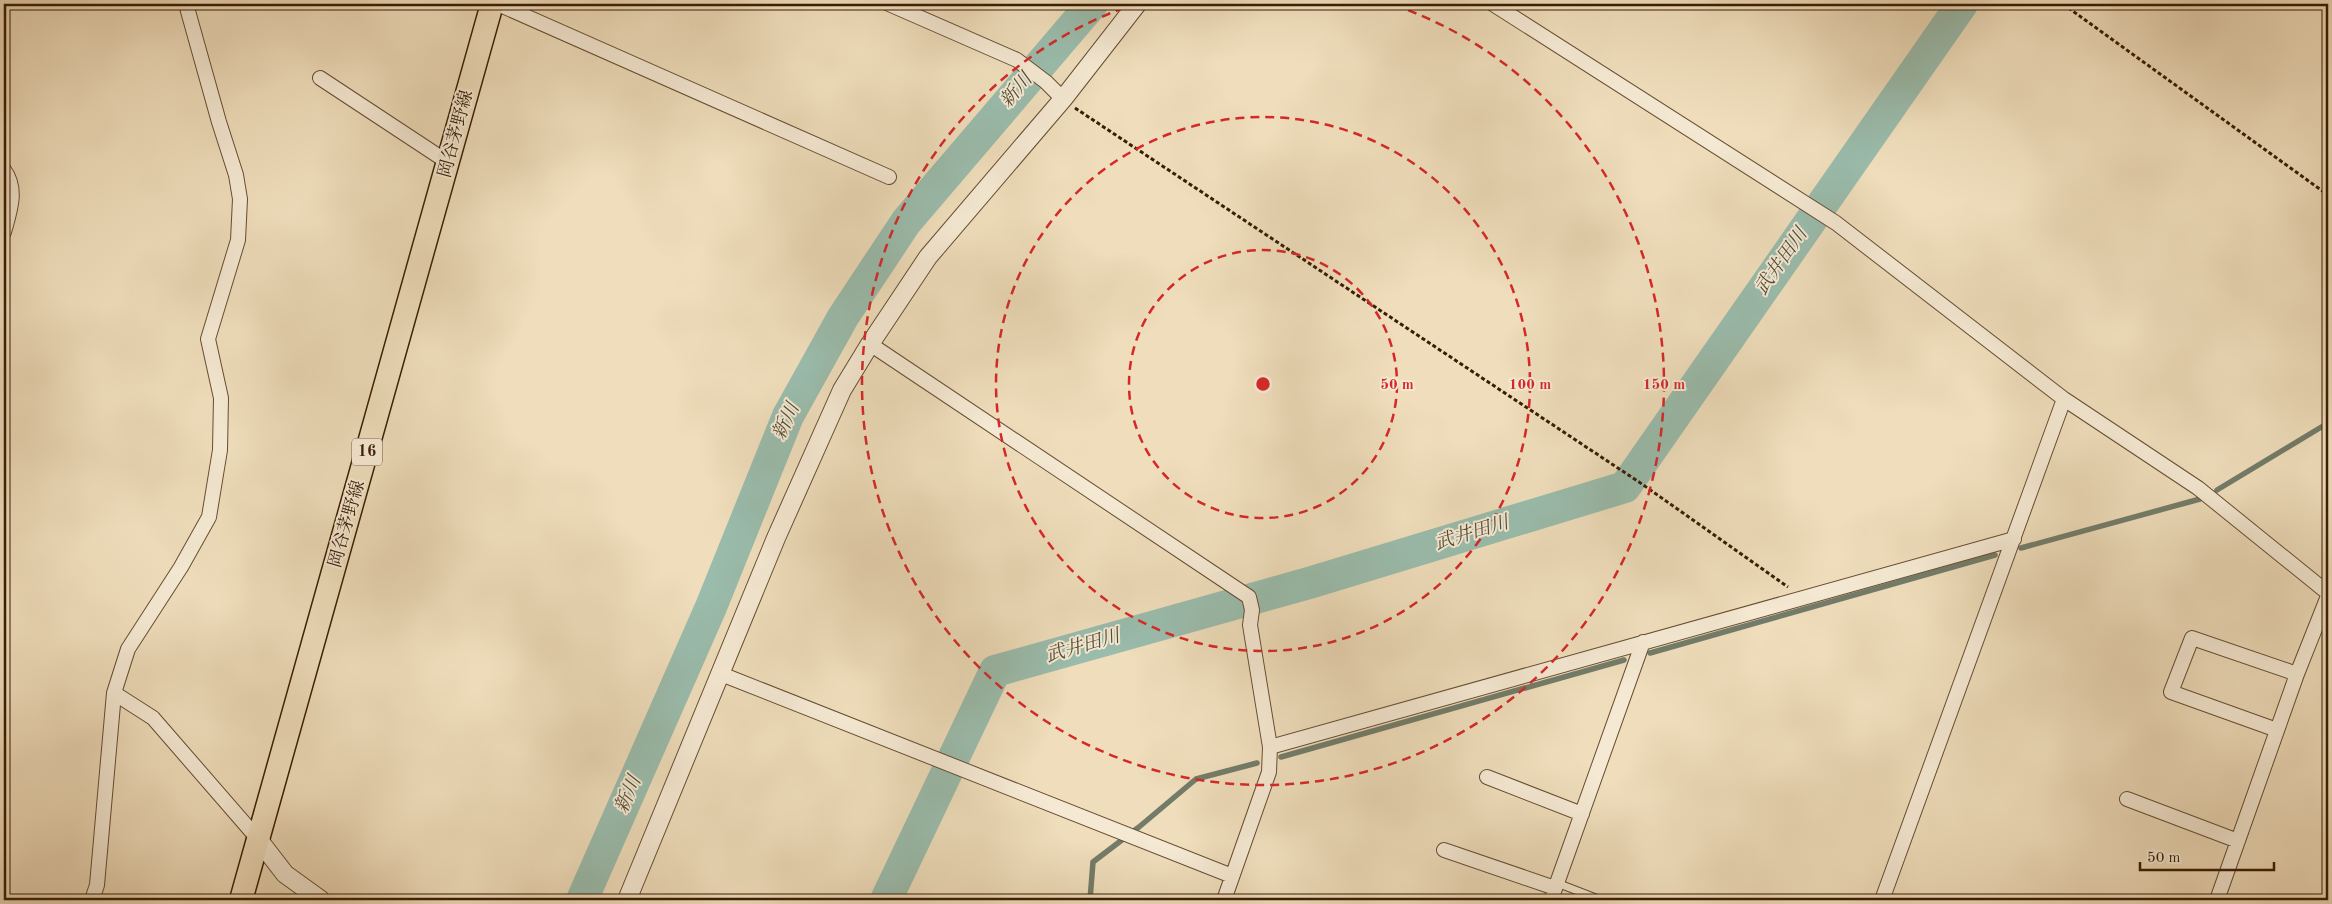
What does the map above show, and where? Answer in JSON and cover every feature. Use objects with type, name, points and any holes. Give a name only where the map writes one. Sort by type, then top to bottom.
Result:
[{"type":"main road","name":"岡谷茅野線","points":[[241,900],[492,4]]},
{"type":"street","points":[[92,900],[97,885],[114,693],[128,649],[181,568],[209,517],[220,450],[221,398],[208,339],[238,240],[240,199],[236,175],[186,4]]},
{"type":"street","points":[[498,4],[889,177]]},
{"type":"street","points":[[889,4],[967,36],[1020,63],[1046,82],[1062,99]]},
{"type":"street","points":[[628,900],[776,538],[842,390],[928,257],[1062,99],[1138,4]]},
{"type":"street","points":[[1493,4],[1836,223],[2064,399],[2198,488],[2328,594],[2297,674],[2217,900]]},
{"type":"street","points":[[320,78],[448,163]]},
{"type":"street","points":[[4,170],[12,189],[10,210],[4,232]]},
{"type":"street","points":[[870,344],[1251,603],[1250,624],[1270,747],[1269,772],[1224,900]]},
{"type":"street","points":[[1882,900],[2064,399]]},
{"type":"street","points":[[1270,747],[2014,539]]},
{"type":"street","points":[[2277,730],[2171,692],[2192,638],[2297,674]]},
{"type":"street","points":[[1444,850],[1554,890],[1643,642]]},
{"type":"street","points":[[721,674],[1232,876]]},
{"type":"street","points":[[114,693],[153,718],[258,839],[285,874],[321,900]]},
{"type":"street","points":[[1487,777],[1582,814]]},
{"type":"street","points":[[2126,799],[2238,841]]},
{"type":"lane","points":[[1554,890],[1600,900]]},
{"type":"path","points":[[2063,4],[2328,195]]},
{"type":"path","points":[[1062,99],[1639,482],[1803,597]]},
{"type":"waterway","name":"新川","points":[[582,900],[711,607],[788,416],[843,317],[906,222],[1092,4]]},
{"type":"waterway","name":"武井田川","points":[[886,900],[995,671],[1309,583],[1625,487],[1962,4]]},
{"type":"waterway","points":[[2217,490],[2328,423]]},
{"type":"waterway","points":[[2021,548],[2200,499]]},
{"type":"waterway","points":[[1650,653],[1995,555]]},
{"type":"waterway","points":[[1281,757],[1624,660]]},
{"type":"waterway","points":[[1090,900],[1093,862],[1139,827],[1196,779],[1257,763]]}]
